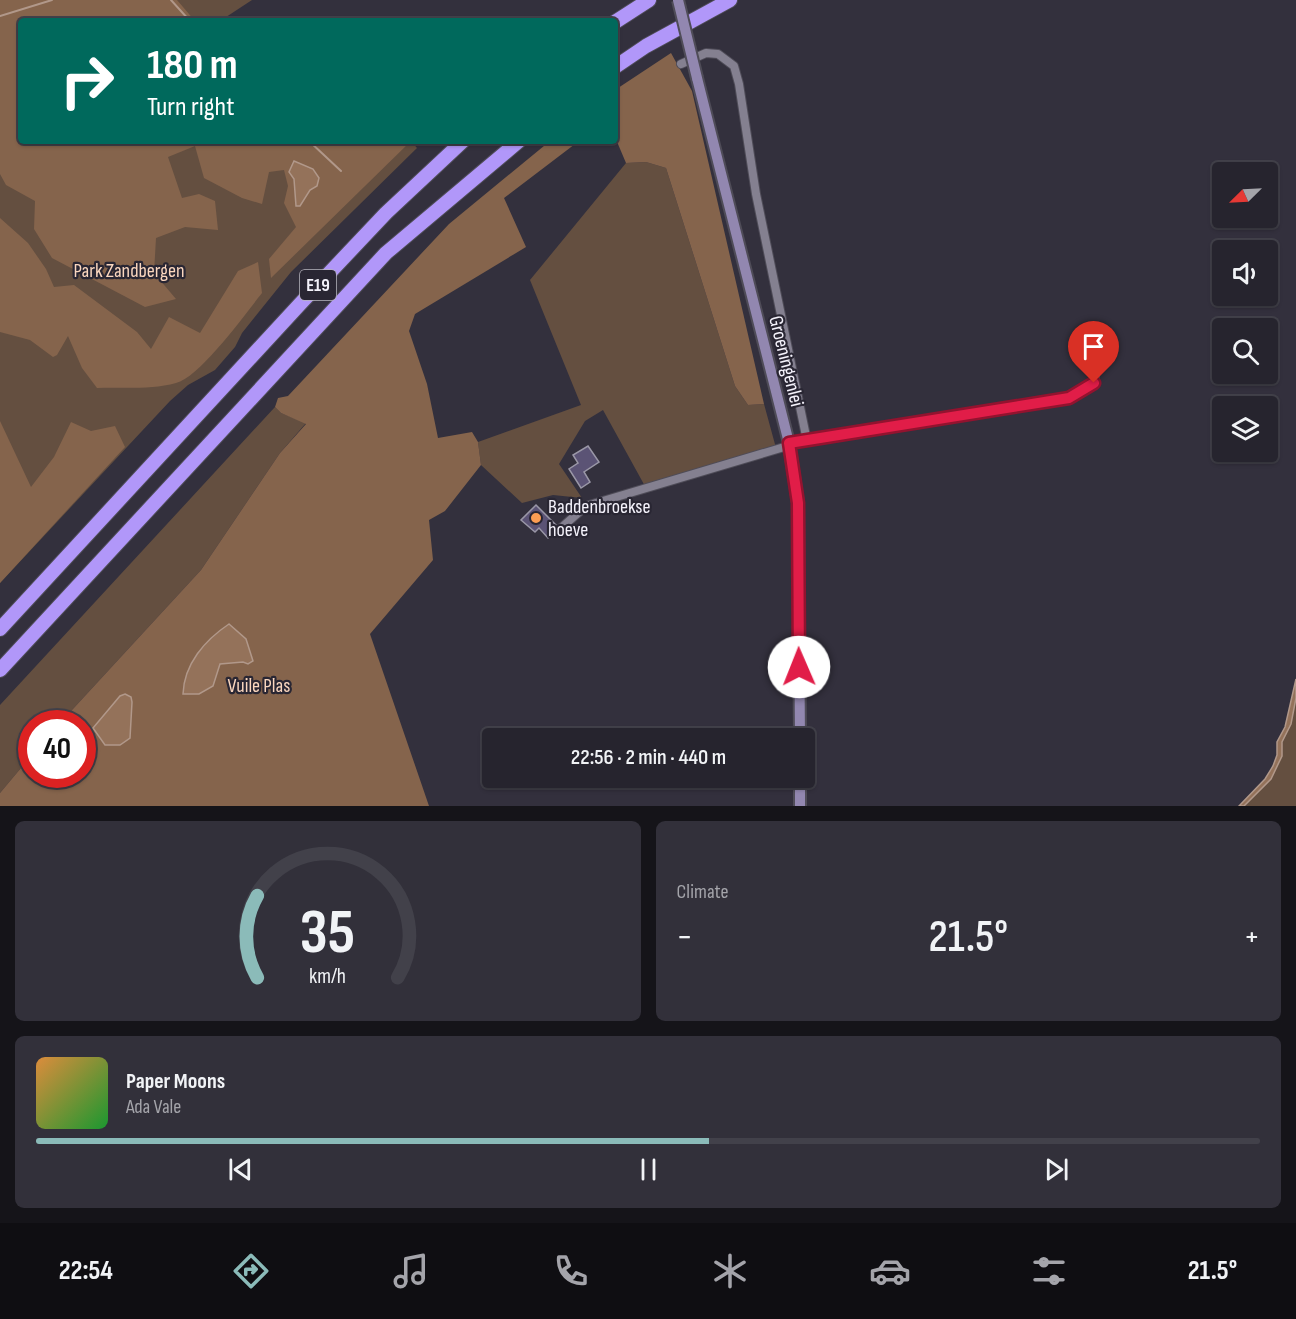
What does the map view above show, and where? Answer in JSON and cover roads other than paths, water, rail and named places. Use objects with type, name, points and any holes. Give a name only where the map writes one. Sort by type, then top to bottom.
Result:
[{"type":"highway","points":[[618,20],[649,0]]},
{"type":"highway","points":[[618,65],[645,46],[730,0]]},
{"type":"highway","name":"E19","points":[[0,629],[386,213],[460,144]]},
{"type":"highway","name":"E19","points":[[0,670],[386,254],[515,144]]},
{"type":"street","name":"Groeningenlei","points":[[678,0],[789,443],[798,503],[800,728]]},
{"type":"street","points":[[681,64],[706,53],[718,54],[734,66],[739,84],[756,194],[801,404],[805,439]]},
{"type":"street","points":[[561,528],[586,506],[789,443],[1069,398],[1094,383],[1101,333]]},
{"type":"street","points":[[800,788],[800,806]]},
{"type":"waterway","points":[[0,16],[52,0]]},
{"type":"waterway","points":[[171,0],[187,18]]},
{"type":"waterway","points":[[312,144],[341,171]]},
{"type":"place","name":"Baddenbroekse hoeve","points":[[536,518]]},
{"type":"park label","name":"Park Zandbergen","points":[[129,270]]},
{"type":"park label","name":"Vuile Plas","points":[[259,685]]}]
